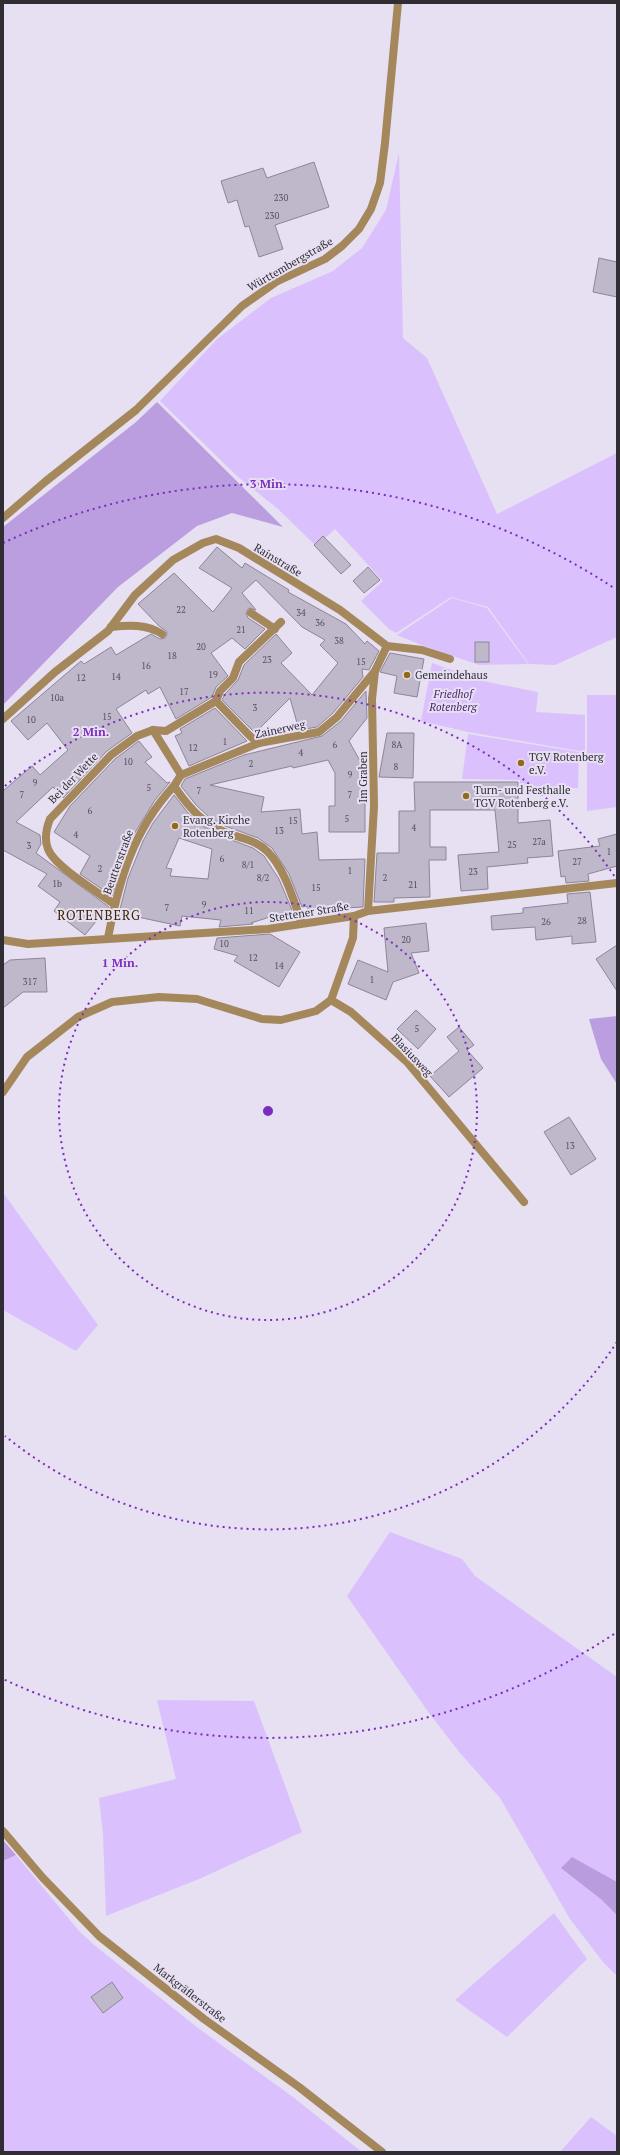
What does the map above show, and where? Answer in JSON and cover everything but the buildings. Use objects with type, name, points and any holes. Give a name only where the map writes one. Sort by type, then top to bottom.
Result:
[{"type":"street","name":"Württembergstraße","points":[[3,518],[46,481],[136,410],[242,306],[276,282],[325,259],[342,246],[359,229],[371,209],[380,183],[398,3]]},
{"type":"street","name":"Rainstraße","points":[[3,719],[111,627],[135,595],[173,560],[203,542],[216,539],[239,548],[340,610],[387,646]]},
{"type":"street","points":[[251,613],[275,629]]},
{"type":"street","name":"Bei der Wette","points":[[114,904],[60,864],[49,851],[46,841],[46,829],[50,819],[65,801],[111,755],[137,736],[153,730],[166,731],[216,701],[220,691],[233,678],[239,662],[281,622]]},
{"type":"street","points":[[111,627],[140,626],[154,628],[162,634]]},
{"type":"street","points":[[387,646],[422,650],[450,659]]},
{"type":"street","name":"Im Graben","points":[[368,911],[374,806],[372,699],[375,671],[387,646]]},
{"type":"street","name":"Zainerweg","points":[[181,775],[259,743],[319,732],[337,717],[375,671]]},
{"type":"street","points":[[216,701],[259,743]]},
{"type":"street","points":[[153,730],[181,775],[174,786],[192,811],[206,822],[233,835],[253,840],[268,852],[277,864],[287,884],[302,923]]},
{"type":"street","name":"Beutterstraße","points":[[108,938],[114,904],[131,852],[144,824],[159,802],[174,786]]},
{"type":"street","points":[[604,884],[617,878]]},
{"type":"street","name":"Stettener Straße","points":[[3,940],[28,944],[108,938],[268,930],[302,923],[354,916],[368,911],[617,883]]},
{"type":"street","points":[[3,1092],[27,1057],[78,1017],[112,1002],[159,998],[197,999],[262,1019],[281,1020],[316,1011],[331,1000],[350,946],[354,916]]},
{"type":"street","name":"Blasiusweg","points":[[331,1000],[351,1012],[407,1062],[524,1202]]},
{"type":"street","name":"Markgräflerstraße","points":[[3,1831],[43,1878],[98,1936],[204,2018],[299,2087],[382,2152]]},
{"type":"green space","points":[[399,153],[403,338],[427,358],[497,514],[617,453],[617,637],[555,665],[529,664],[488,607],[451,597],[396,633],[389,629],[361,601],[383,581],[335,529],[316,546],[278,509],[237,476],[160,401],[217,339],[271,298],[333,271],[362,248],[386,210]]},
{"type":"green space","name":"Friedhof Rotenberg","points":[[452,598],[487,608],[528,664],[479,665],[397,635]]},
{"type":"green space","name":"Friedhof Rotenberg","points":[[432,663],[483,681],[538,692],[536,712],[585,715],[585,752],[468,732],[421,721]]},
{"type":"green space","points":[[587,695],[617,695],[617,807],[587,811]]},
{"type":"green space","name":"TGV Rotenberg e.V.","points":[[468,734],[579,752],[578,788],[520,788],[520,780],[462,779]]},
{"type":"green space","points":[[4,1194],[98,1325],[76,1351],[3,1310]]},
{"type":"green space","points":[[390,1532],[462,1559],[475,1576],[617,1677],[617,1976],[603,1962],[570,1919],[500,1798],[460,1753],[429,1713],[347,1596]]},
{"type":"green space","points":[[157,1700],[254,1701],[302,1832],[199,1879],[106,1916],[103,1834],[99,1798],[176,1779]]},
{"type":"green space","points":[[16,1855],[79,1931],[93,1944],[198,2028],[293,2097],[362,2152],[3,2152],[3,1861]]},
{"type":"green space","points":[[554,1913],[587,1959],[507,2037],[455,2000]]},
{"type":"green space","points":[[591,2117],[617,2136],[617,2152],[560,2152]]},
{"type":"shaded area","points":[[157,402],[283,527],[232,513],[197,526],[118,587],[3,705],[3,527],[136,422]]},
{"type":"shaded area","points":[[617,1016],[617,1084],[601,1059],[589,1019]]},
{"type":"shaded area","points":[[3,1840],[16,1855],[3,1861]]},
{"type":"shaded area","points":[[572,1857],[617,1882],[617,1915],[602,1900],[561,1868]]},
{"type":"place","name":"Gemeindehaus","points":[[407,675]]},
{"type":"place","name":"TGV Rotenberg e.V.","points":[[521,763]]},
{"type":"place","name":"Turn- und Festhalle TGV Rotenberg e.V.","points":[[466,796]]},
{"type":"place","name":"Evang. Kirche Rotenberg","points":[[175,826]]},
{"type":"district","name":"ROTENBERG","points":[[99,915]]}]
